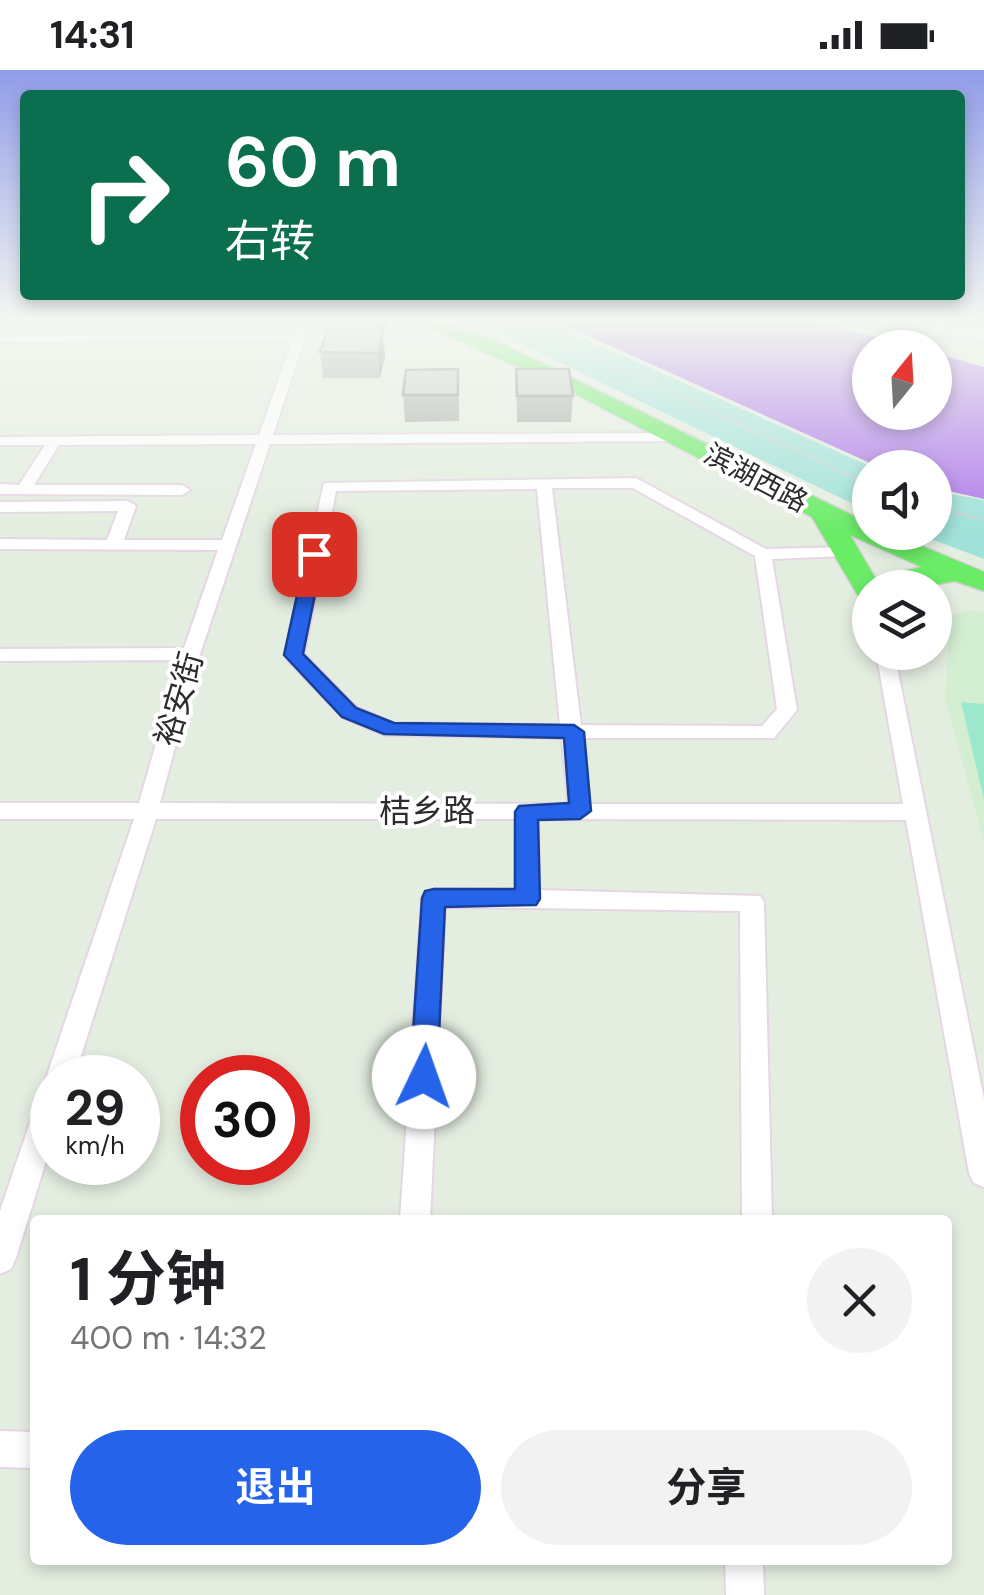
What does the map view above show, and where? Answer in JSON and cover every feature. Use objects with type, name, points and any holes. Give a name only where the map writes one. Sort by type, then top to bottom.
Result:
[{"type":"main road","name":"滨湖西路","points":[[587,390],[685,437],[852,528]]},
{"type":"main road","name":"滨湖西路","points":[[592,390],[852,527]]},
{"type":"main road","name":"滨湖西路","points":[[907,550],[975,577]]},
{"type":"street","name":"裕安街","points":[[68,1055],[148,809],[192,654],[281,390]]},
{"type":"street","points":[[0,441],[685,437]]},
{"type":"street","points":[[24,488],[55,440]]},
{"type":"street","points":[[763,554],[787,710],[767,733],[391,730],[349,712],[294,655],[328,486],[636,483],[763,554],[852,534]]},
{"type":"street","points":[[544,484],[580,811]]},
{"type":"street","points":[[0,488],[182,490]]},
{"type":"street","points":[[0,508],[128,506],[114,544]]},
{"type":"street","points":[[0,544],[228,544]]},
{"type":"street","points":[[0,654],[192,654]]},
{"type":"street","points":[[888,670],[984,1173]]},
{"type":"street","name":"桔乡路","points":[[0,811],[914,812]]},
{"type":"street","points":[[526,812],[528,899]]},
{"type":"street","points":[[416,1215],[434,898],[752,902],[757,1215]]},
{"type":"street","points":[[0,1258],[30,1166]]},
{"type":"street","points":[[0,1450],[30,1450]]},
{"type":"street","points":[[744,1565],[746,1595]]},
{"type":"path","points":[[665,390],[852,476]]},
{"type":"path","points":[[952,511],[984,520]]},
{"type":"shaded area","points":[[617,390],[700,390],[852,458],[852,503]]},
{"type":"shaded area","points":[[709,390],[852,390],[852,430],[952,430],[952,390],[984,390],[984,499],[952,492],[952,450],[852,450],[852,455]]},
{"type":"shaded area","points":[[952,494],[984,500],[984,559],[952,547]]},
{"type":"shaded area","points":[[970,609],[984,613],[984,843],[945,698],[947,670],[952,670],[952,615]]},
{"type":"green space","points":[[961,702],[984,704],[984,800]]},
{"type":"building","points":[[404,390],[458,390],[458,395],[403,395]]},
{"type":"building","points":[[517,390],[572,390],[573,396],[517,396]]},
{"type":"route","points":[[314,554],[294,655],[349,712],[391,730],[574,732],[580,811],[526,812],[528,899],[434,898],[424,1077]]}]
